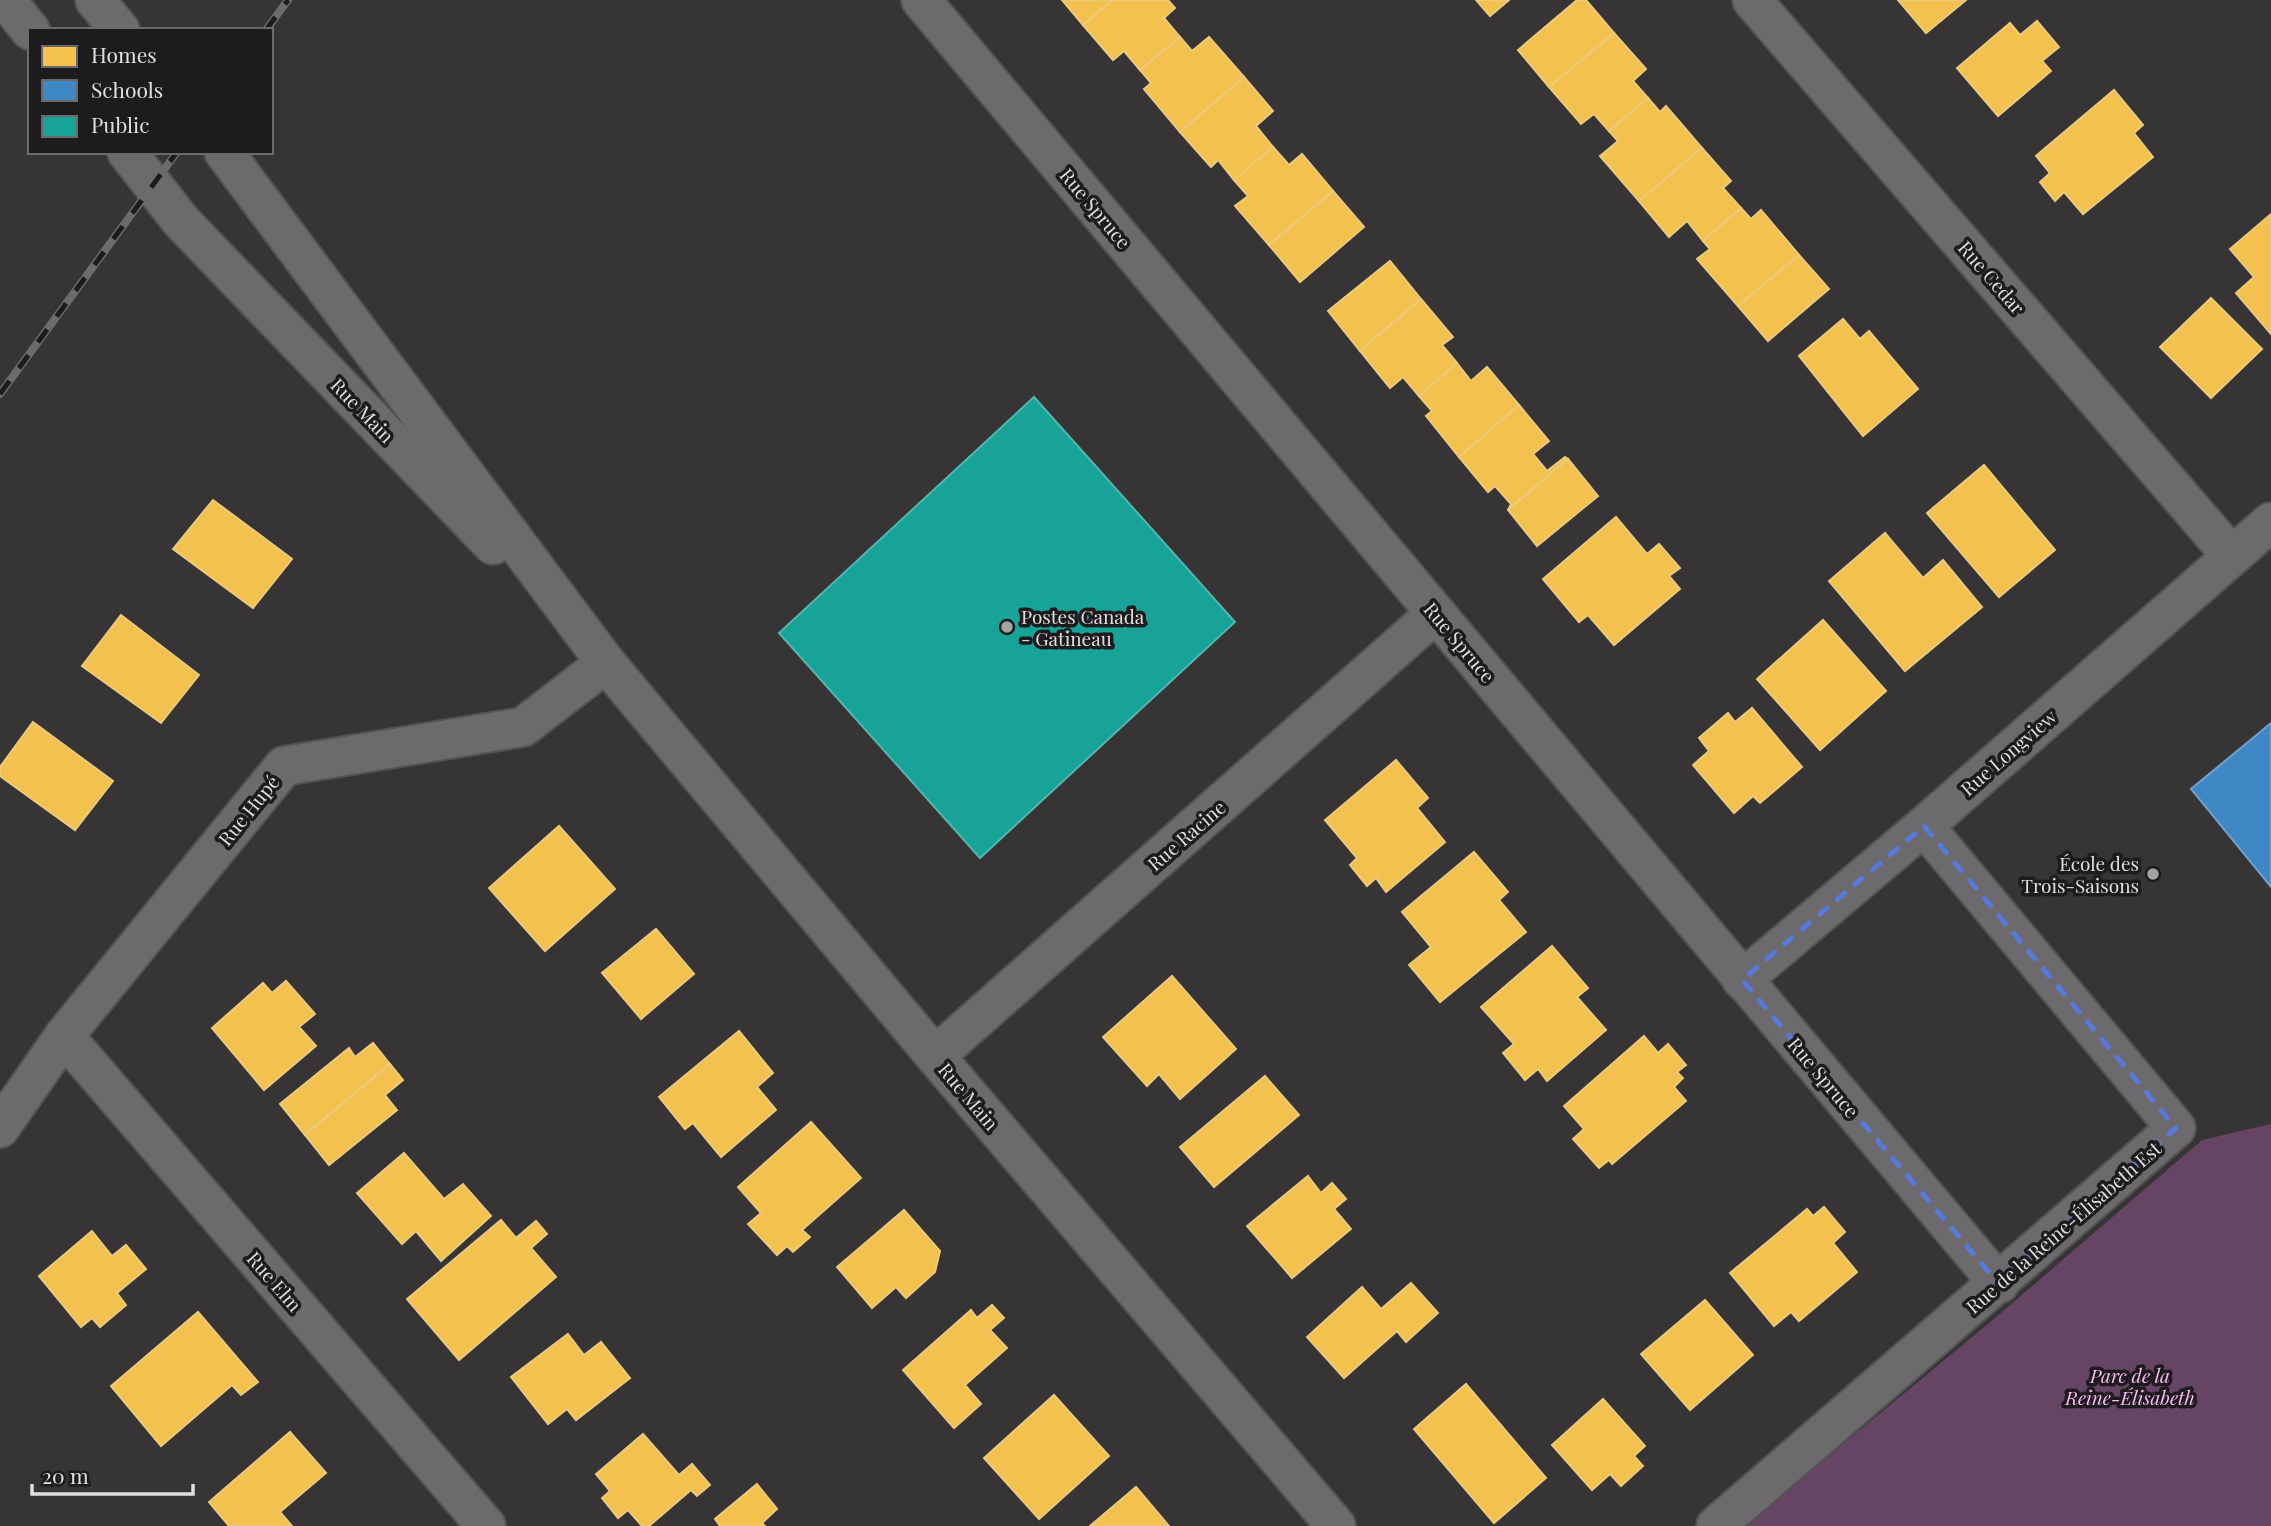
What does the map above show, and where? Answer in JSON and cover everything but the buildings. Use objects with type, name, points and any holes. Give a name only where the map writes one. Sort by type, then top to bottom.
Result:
[{"type":"street","points":[[6,0],[28,28]]},
{"type":"street","points":[[95,0],[118,28]]},
{"type":"street","name":"Rue Spruce","points":[[921,0],[1999,1284]]},
{"type":"street","name":"Rue Cedar","points":[[1752,0],[2231,555]]},
{"type":"street","name":"Rue Main","points":[[129,154],[181,221],[606,663]]},
{"type":"street","name":"Rue Main","points":[[225,154],[606,663],[935,1056],[1336,1526]]},
{"type":"street","name":"Rue Longview","points":[[1742,980],[1924,826],[2271,522]]},
{"type":"street","name":"Rue Racine","points":[[935,1056],[1436,613]]},
{"type":"street","name":"Rue Hupé","points":[[0,1128],[64,1036],[284,766],[523,727],[606,663]]},
{"type":"street","name":"Rue de la Reine-Élisabeth Est","points":[[1716,1526],[1999,1284],[2176,1128],[1924,826]]},
{"type":"street","name":"Rue Elm","points":[[64,1036],[486,1526]]},
{"type":"highlighted area","points":[[1924,826],[2176,1128],[1999,1284],[1742,980]]},
{"type":"green space","name":"Parc de la Reine-Élisabeth","points":[[2271,1124],[2271,1526],[1744,1526],[1995,1318],[2202,1140]]},
{"type":"railway","points":[[267,28],[288,0]]},
{"type":"railway","points":[[0,394],[176,154]]},
{"type":"place","name":"Postes Canada - Gatineau","points":[[1007,627]]},
{"type":"place","name":"École des Trois-Saisons","points":[[2153,874]]}]
